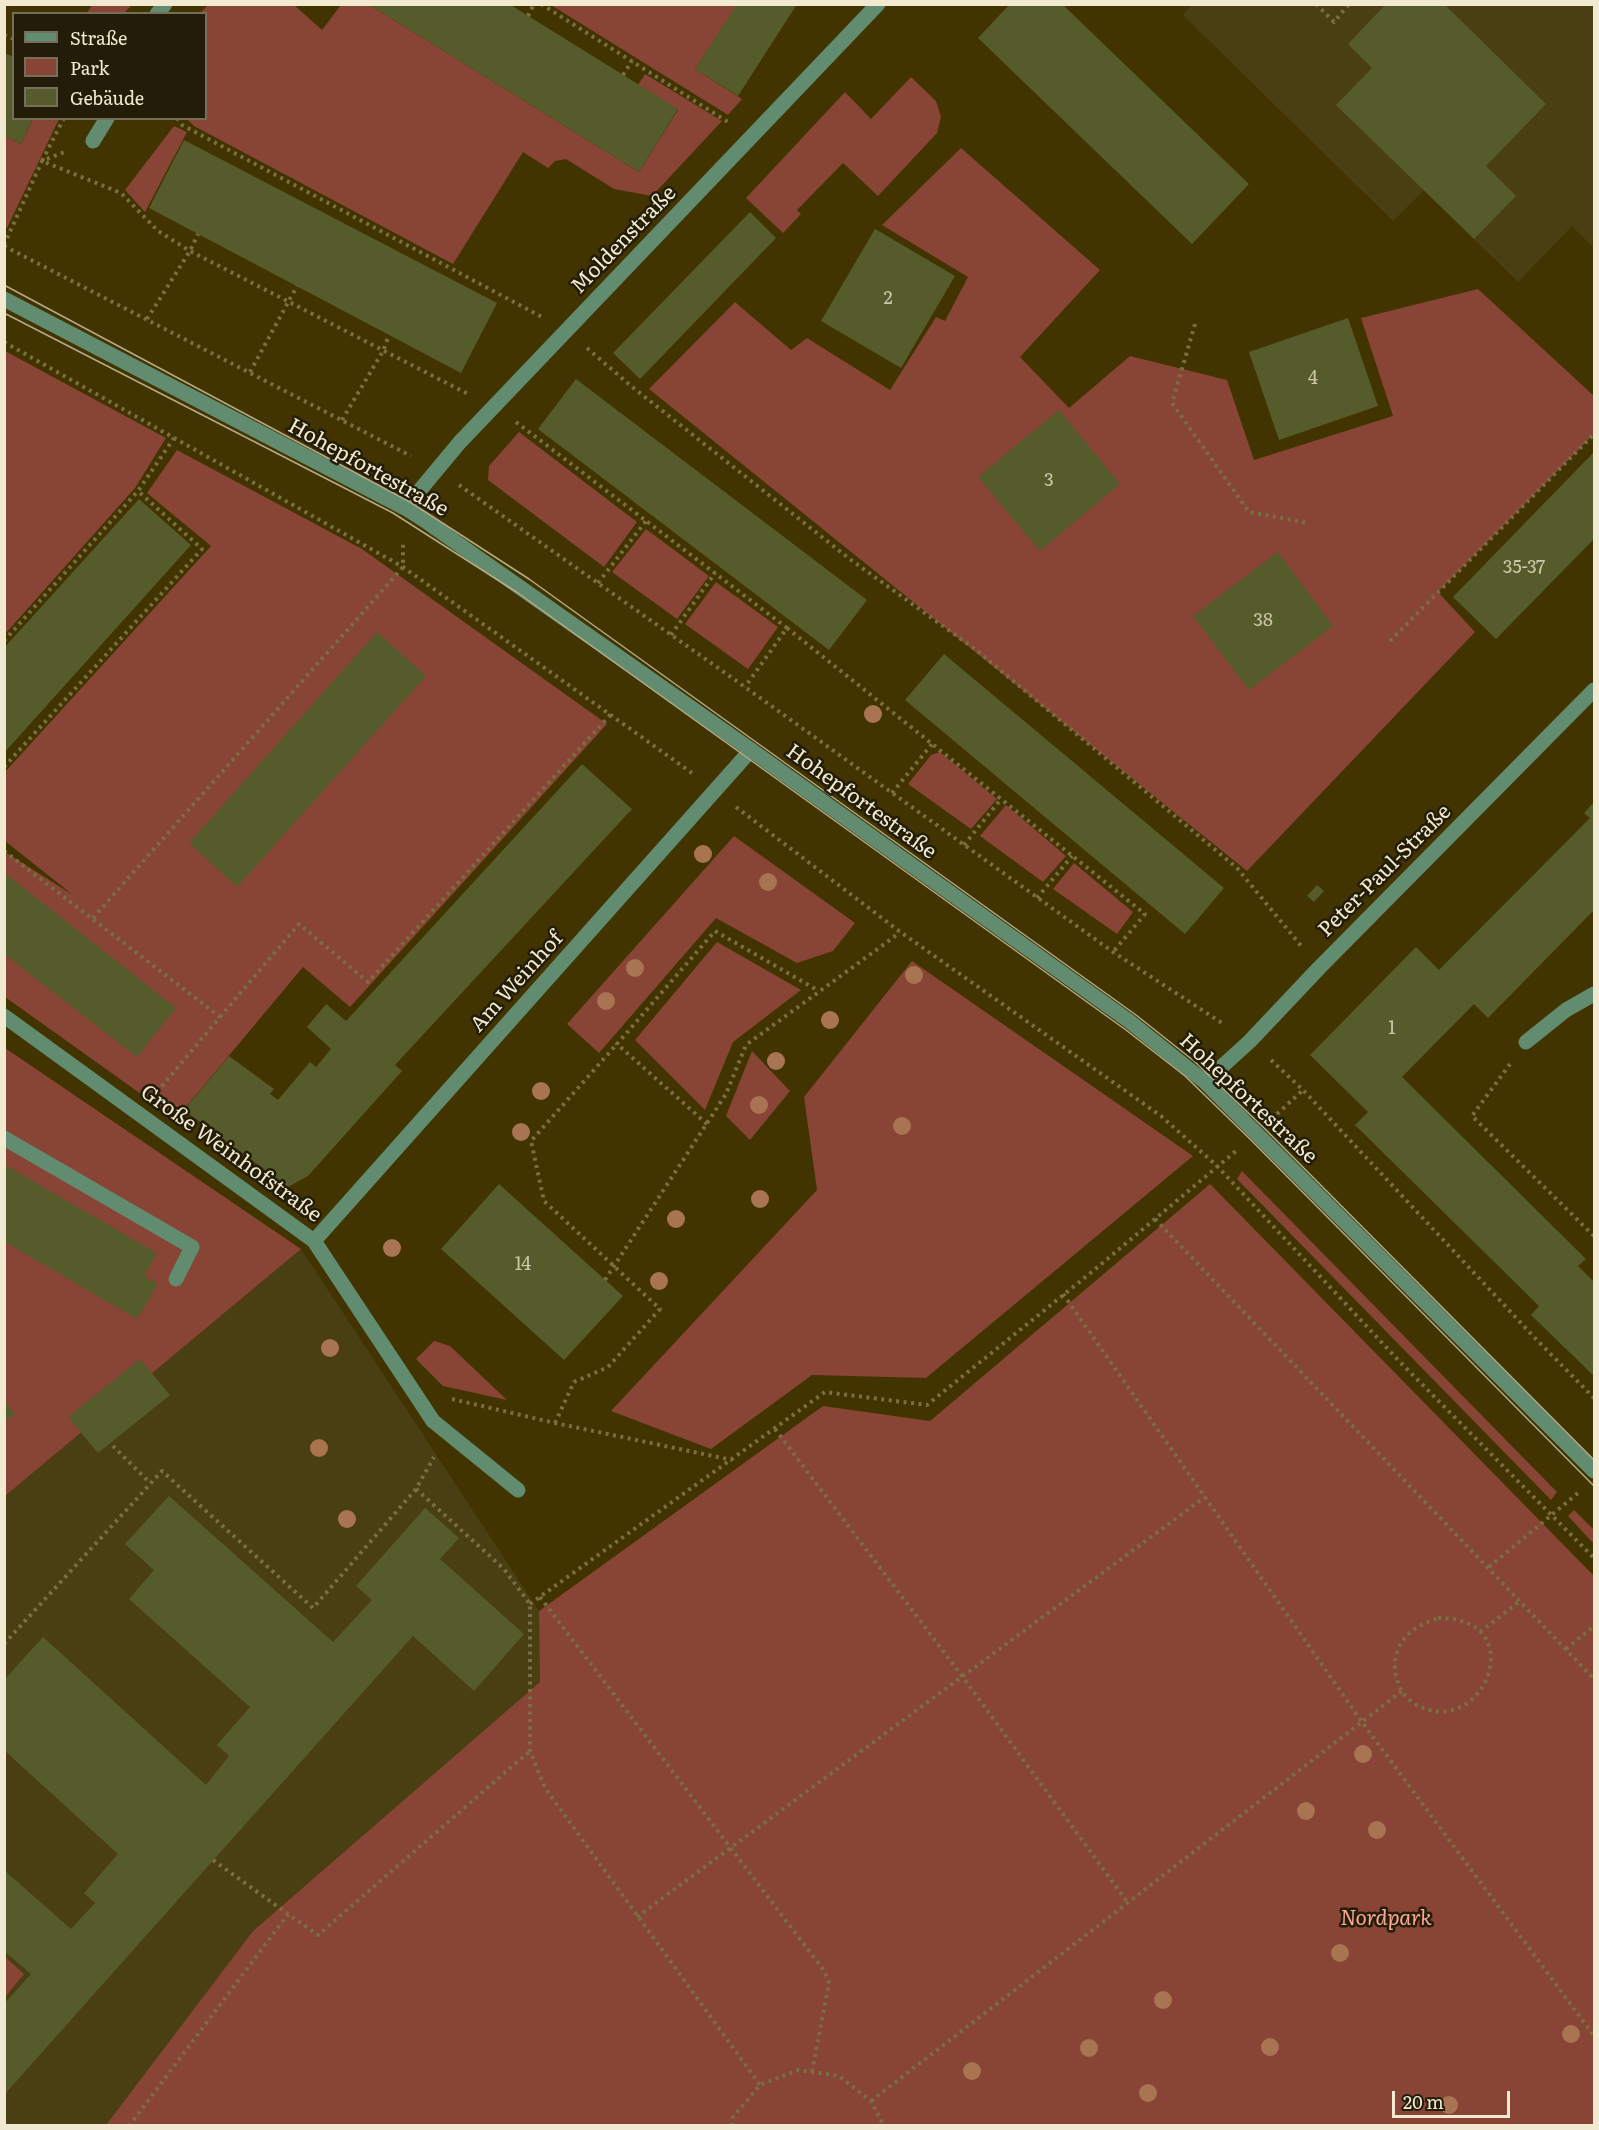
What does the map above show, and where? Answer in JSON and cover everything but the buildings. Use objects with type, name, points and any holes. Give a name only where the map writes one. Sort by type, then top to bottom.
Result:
[{"type":"street","name":"Moldenstraße","points":[[405,508],[450,452],[878,4]]},
{"type":"street","points":[[93,141],[106,120]]},
{"type":"street","name":"Hohepfortestraße","points":[[4,299],[405,508],[752,750],[1129,1021],[1205,1082],[1341,1215],[1594,1471]]},
{"type":"street","name":"Peter-Paul-Straße","points":[[1205,1082],[1250,1041],[1319,968],[1594,690]]},
{"type":"street","name":"Am Weinhof","points":[[314,1241],[752,750]]},
{"type":"street","points":[[1526,1042],[1566,1010],[1594,994]]},
{"type":"street","name":"Große Weinhofstraße","points":[[4,1016],[314,1241],[433,1421],[518,1490]]},
{"type":"street","points":[[4,1138],[192,1247],[176,1279]]},
{"type":"path","points":[[528,16],[534,4]]},
{"type":"path","points":[[541,4],[753,137]]},
{"type":"path","points":[[1316,4],[1334,22],[1349,4]]},
{"type":"path","points":[[623,75],[632,61]]},
{"type":"path","points":[[4,246],[63,120]]},
{"type":"path","points":[[178,120],[182,125],[566,330],[631,386],[851,560],[975,649],[1237,868],[1319,968]]},
{"type":"path","points":[[42,161],[93,141]]},
{"type":"path","points":[[42,161],[121,193],[158,231],[190,251],[494,407],[787,628],[1145,914],[1113,952]]},
{"type":"path","points":[[147,319],[190,251],[198,234]]},
{"type":"path","name":"Hohepfortestraße","points":[[4,246],[416,458]]},
{"type":"path","points":[[250,372],[297,286]]},
{"type":"path","points":[[1195,324],[1172,403],[1249,512],[1308,523]]},
{"type":"path","points":[[342,420],[383,351],[389,335]]},
{"type":"path","points":[[4,342],[403,567],[699,777]]},
{"type":"path","points":[[1390,641],[1594,434]]},
{"type":"path","points":[[4,641],[110,527],[174,438]]},
{"type":"path","name":"Hohepfortestraße","points":[[458,484],[1113,952],[1229,1028]]},
{"type":"path","points":[[4,766],[202,549],[138,491]]},
{"type":"path","points":[[598,583],[646,521]]},
{"type":"path","points":[[93,918],[403,567]]},
{"type":"path","points":[[671,635],[715,573]]},
{"type":"path","points":[[745,687],[787,628]]},
{"type":"path","points":[[140,1113],[299,924],[368,982],[612,714]]},
{"type":"path","points":[[892,794],[932,744]]},
{"type":"path","points":[[964,845],[1001,799]]},
{"type":"path","points":[[733,805],[899,931],[1161,1116],[1217,1167],[1399,1361],[1594,1558]]},
{"type":"path","points":[[4,851],[220,1017]]},
{"type":"path","points":[[1037,898],[1072,856]]},
{"type":"path","points":[[555,1423],[574,1382],[608,1367],[660,1309],[544,1201],[531,1141],[715,931],[819,991]]},
{"type":"path","points":[[605,1280],[726,1094],[746,1045],[894,937],[899,931]]},
{"type":"path","points":[[1526,1042],[1472,1116],[1594,1236]]},
{"type":"path","points":[[617,1044],[707,1124]]},
{"type":"path","name":"Hohepfortestraße","points":[[1271,1060],[1303,1090],[1534,1338],[1594,1398]]},
{"type":"path","points":[[530,1604],[825,1392],[927,1405],[1155,1219],[1303,1090]]},
{"type":"path","points":[[1155,1219],[1594,1679]]},
{"type":"path","points":[[1063,1294],[1362,1722],[1594,2036]]},
{"type":"path","points":[[412,1390],[733,1460]]},
{"type":"path","points":[[4,1644],[162,1471],[313,1608],[416,1489],[433,1460],[440,1427]]},
{"type":"path","points":[[775,1429],[962,1677],[1128,1903]]},
{"type":"path","points":[[113,1446],[150,1483]]},
{"type":"path","points":[[416,1489],[504,1569],[530,1604],[530,1751],[544,1788],[760,2085]]},
{"type":"path","points":[[637,1917],[1205,1497]]},
{"type":"path","points":[[1489,1567],[1567,1503]]},
{"type":"path","points":[[540,1598],[732,1846],[825,1972],[829,1983],[812,2072]]},
{"type":"path","points":[[1480,1632],[1520,1600]]},
{"type":"path","points":[[1438,1618],[1451,1618],[1472,1625],[1488,1642],[1492,1656],[1485,1685],[1468,1702],[1458,1708],[1443,1711],[1428,1709],[1414,1703],[1402,1691],[1396,1679],[1397,1652],[1403,1640],[1413,1630],[1438,1618]]},
{"type":"path","points":[[1566,1649],[1594,1626]]},
{"type":"path","points":[[871,2101],[1402,1691]]},
{"type":"path","points":[[213,1860],[318,1935],[530,1751]]},
{"type":"path","points":[[129,2126],[288,1914]]},
{"type":"path","points":[[732,2126],[733,2117],[760,2085],[798,2070],[839,2076],[871,2101],[884,2126]]},
{"type":"shaded area","points":[[1192,4],[1594,5],[1594,248],[1572,226],[1518,282],[1424,190],[1393,221],[1183,15]]},
{"type":"shaded area","points":[[301,1249],[539,1611],[541,1682],[253,1931],[106,2125],[5,2126],[5,1496]]},
{"type":"green space","points":[[92,4],[132,5],[125,12],[88,12]]},
{"type":"green space","points":[[368,4],[639,172],[678,110],[638,85],[645,74],[722,121],[652,196],[614,189],[566,159],[555,161],[548,168],[523,152],[453,264],[194,126],[188,120],[207,120],[207,12],[201,12],[208,5],[294,5],[322,30],[341,5]]},
{"type":"green space","points":[[551,5],[737,5],[695,69],[742,99],[728,115]]},
{"type":"green space","points":[[911,77],[936,101],[941,117],[937,133],[878,196],[843,163],[797,210],[801,214],[783,233],[746,198],[845,92],[871,119]]},
{"type":"green space","points":[[33,120],[59,120],[7,228],[4,227],[4,136],[21,144]]},
{"type":"green space","points":[[174,126],[187,132],[145,212],[125,190]]},
{"type":"green space","points":[[961,148],[1100,270],[1020,357],[1069,408],[1130,356],[1227,380],[1254,460],[1393,416],[1361,318],[1478,289],[1594,396],[1594,434],[1438,592],[1475,632],[1247,871],[649,389],[735,302],[791,350],[807,338],[890,390],[936,317],[945,321],[968,277],[882,225]]},
{"type":"green space","points":[[5,351],[166,438],[135,488],[5,634]]},
{"type":"green space","points":[[519,432],[637,522],[604,567],[488,480],[489,466]]},
{"type":"green space","points":[[177,450],[362,549],[607,724],[350,1007],[303,967],[176,1119],[5,997],[5,852],[73,895],[5,841],[4,773],[211,546],[147,493]]},
{"type":"green space","points":[[646,529],[709,576],[677,619],[612,572]]},
{"type":"green space","points":[[716,582],[778,627],[748,669],[685,624]]},
{"type":"green space","points":[[940,752],[997,799],[971,829],[908,784],[931,755]]},
{"type":"green space","points":[[1006,805],[1066,856],[1043,882],[980,836]]},
{"type":"green space","points":[[734,836],[855,923],[833,951],[797,963],[716,918],[599,1053],[567,1024]]},
{"type":"green space","points":[[1074,863],[1133,912],[1117,934],[1053,889]]},
{"type":"green space","points":[[717,942],[801,990],[733,1042],[705,1110],[635,1040]]},
{"type":"green space","points":[[912,961],[1193,1156],[926,1378],[812,1375],[711,1449],[611,1411],[817,1190],[804,1097]]},
{"type":"green space","points":[[5,1048],[301,1249],[5,1496]]},
{"type":"green space","points":[[752,1051],[790,1091],[750,1140],[726,1116]]},
{"type":"green space","points":[[1242,1171],[1557,1492],[1551,1500],[1237,1179]]},
{"type":"green space","name":"Nordpark","points":[[1210,1184],[1594,1576],[1594,2125],[106,2125],[253,1931],[540,1682],[539,1611],[823,1406],[930,1421]]},
{"type":"green space","points":[[434,1341],[450,1346],[507,1400],[443,1386],[416,1359]]},
{"type":"green space","points":[[1574,1510],[1594,1530],[1594,1544],[1568,1516]]},
{"type":"green space","points":[[5,1957],[24,1974],[5,1997]]},
{"type":"tram line","points":[[4,285],[410,502],[529,579],[1136,1015],[1194,1061],[1263,1127],[1594,1460]]},
{"type":"tram line","points":[[4,313],[393,513],[518,593],[1126,1030],[1185,1076],[1250,1139],[1594,1486]]}]
